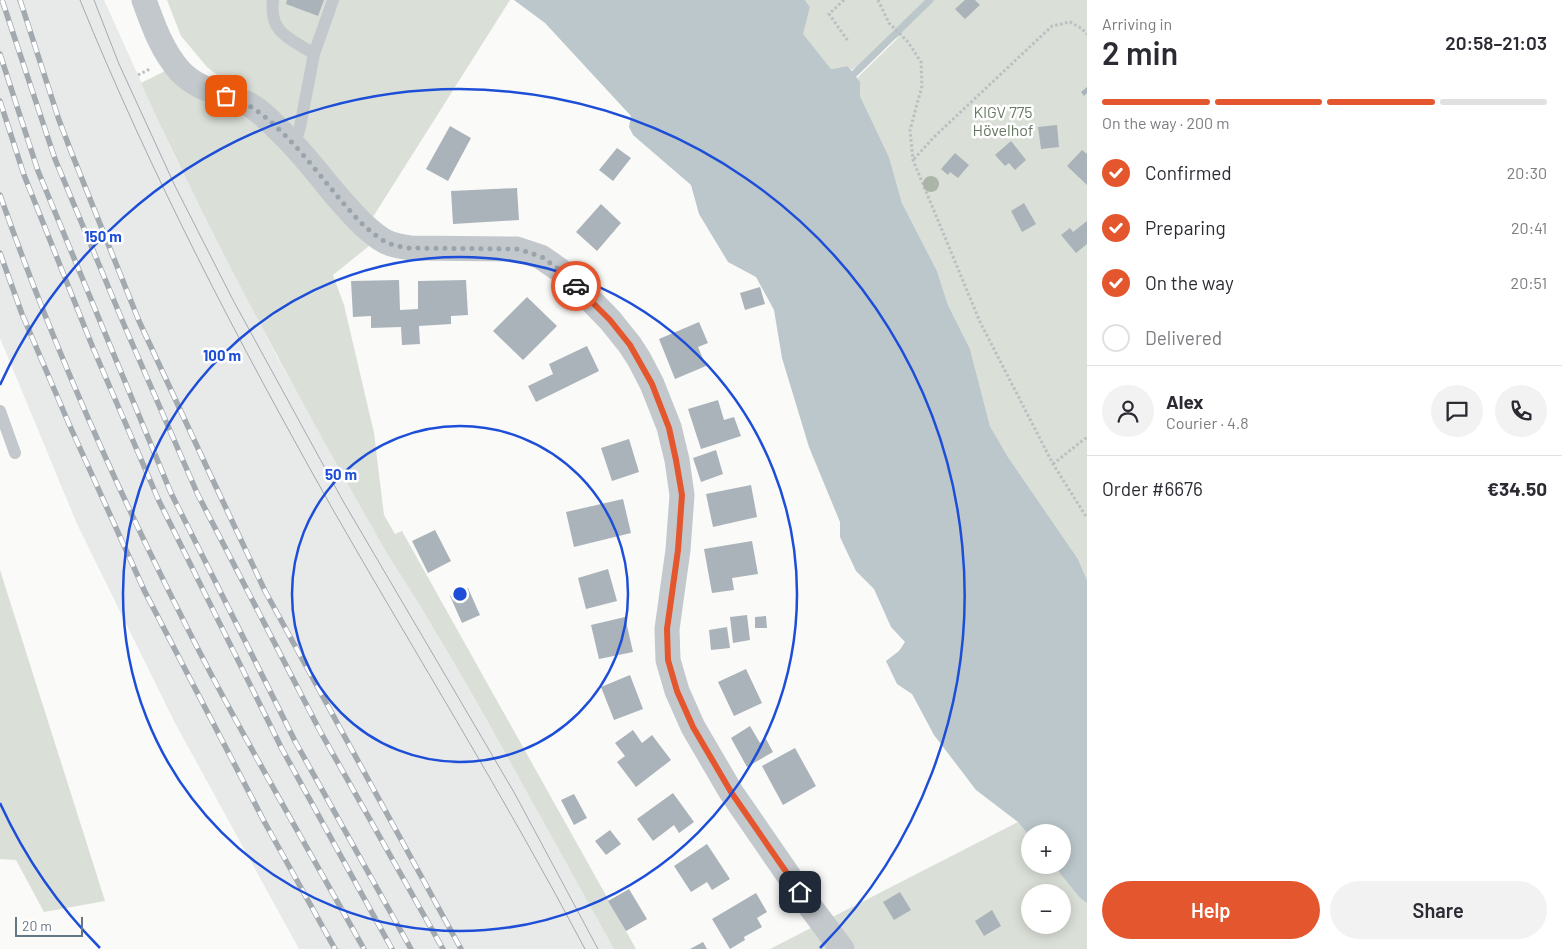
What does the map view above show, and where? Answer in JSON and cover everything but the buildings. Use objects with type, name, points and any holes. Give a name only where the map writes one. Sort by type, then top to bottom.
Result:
[{"type":"street","points":[[144,0],[159,39],[170,58],[187,78],[194,84],[248,104],[260,113],[294,145],[352,213],[382,241],[410,248],[518,249],[542,257],[564,273],[610,320],[630,345],[652,384],[669,428],[682,495],[678,550],[667,629],[668,660],[677,691],[693,727],[731,792],[842,949]]},
{"type":"lane","points":[[273,0],[272,11],[275,25],[280,32],[314,54]]},
{"type":"lane","points":[[294,145],[300,127],[314,54],[333,0]]},
{"type":"lane","points":[[0,411],[14,453]]},
{"type":"path","points":[[844,0],[828,14],[848,41]]},
{"type":"path","points":[[878,0],[889,23],[908,42],[921,62],[922,86],[910,130],[913,160],[980,322],[1053,464],[1087,518]]},
{"type":"path","points":[[913,160],[934,137],[1052,26],[1070,22],[1087,34]]},
{"type":"path","points":[[138,75],[154,67]]},
{"type":"path","points":[[1053,464],[1087,437]]},
{"type":"shaded area","points":[[0,0],[104,0],[176,159],[277,357],[388,554],[424,611],[520,779],[614,949],[299,949],[175,723],[77,524],[0,338]]},
{"type":"shaded area","points":[[514,0],[805,0],[810,7],[803,34],[831,69],[848,66],[860,82],[860,96],[889,157],[902,203],[937,271],[948,305],[970,349],[990,426],[1008,457],[1078,559],[1087,580],[1087,903],[1080,898],[1071,887],[1071,884],[1069,884],[1060,874],[1071,874],[1071,824],[1021,824],[1021,826],[976,790],[934,735],[912,694],[897,684],[886,661],[899,651],[905,642],[891,627],[874,589],[856,571],[840,537],[840,522],[809,447],[782,358],[774,310],[756,277],[728,262],[699,214],[691,185],[633,135],[629,127],[631,116],[545,23]]},
{"type":"green space","points":[[167,0],[510,0],[371,220],[233,87],[207,67],[181,36]]},
{"type":"green space","name":"KlGV 775 Hövelhof","points":[[805,0],[1087,0],[1087,580],[1078,559],[1008,457],[990,426],[970,349],[948,305],[937,271],[902,203],[889,157],[860,96],[860,82],[857,78],[901,35],[852,70],[848,66],[831,69],[802,34],[810,7]]},
{"type":"green space","points":[[165,71],[265,124],[369,246],[333,275],[344,305],[374,433],[384,515],[395,534],[402,531],[636,949],[614,949],[473,696],[354,495],[258,321],[198,203],[141,83]]},
{"type":"green space","points":[[0,570],[105,901],[44,912],[16,860],[0,859]]},
{"type":"green space","points":[[1018,822],[1021,826],[1021,874],[1060,874],[1069,884],[1021,884],[1021,934],[1071,934],[1071,887],[1087,903],[1087,949],[770,949]]},
{"type":"waterway","points":[[854,74],[930,0]]},
{"type":"tram line","points":[[80,0],[107,65],[166,194],[263,384],[332,508],[524,837],[585,949]]},
{"type":"tram line","points":[[94,0],[119,64],[175,186],[233,300],[343,501],[515,794],[598,949]]},
{"type":"railway","points":[[2,0],[55,159],[198,495],[320,731],[443,949]]},
{"type":"railway","points":[[20,0],[72,154],[139,321],[209,472],[265,591],[461,949]]},
{"type":"railway","points":[[0,54],[38,171],[171,493],[296,743],[411,949]]},
{"type":"railway","points":[[0,101],[24,175],[93,348],[159,501],[282,749],[392,949]]},
{"type":"railway","points":[[0,195],[22,257],[71,379],[153,559],[212,676],[364,949]]},
{"type":"railway","points":[[0,253],[22,314],[69,424],[145,592],[265,823],[335,949]]},
{"type":"way so far","points":[[226,96],[248,104],[279,129],[352,213],[382,241],[410,248],[518,249],[542,257],[552,263],[576,286]]},
{"type":"route","points":[[576,286],[610,320],[630,345],[652,384],[669,428],[682,495],[678,550],[667,629],[668,660],[677,691],[693,727],[731,792],[800,892]]}]
